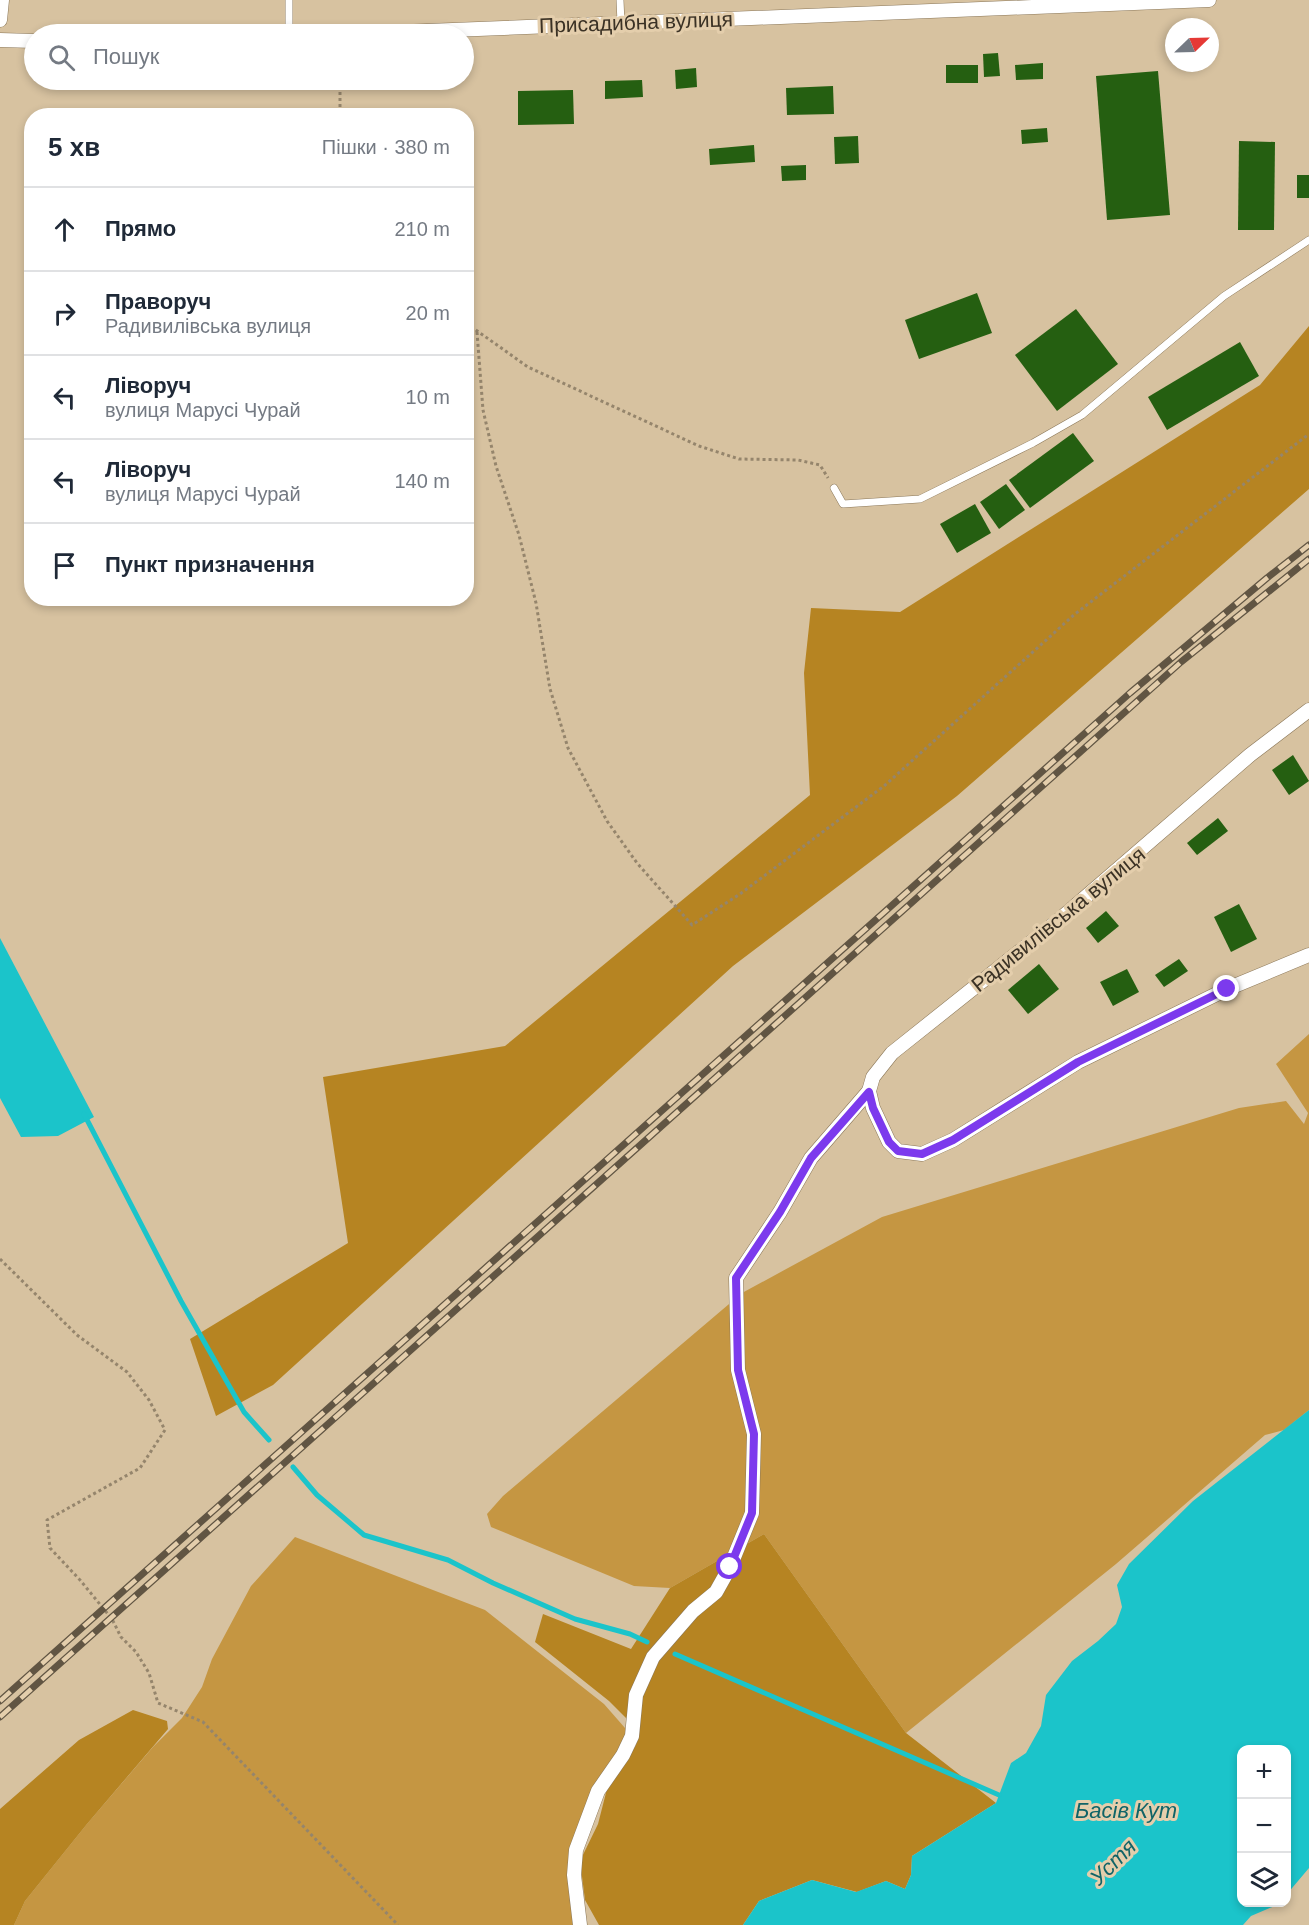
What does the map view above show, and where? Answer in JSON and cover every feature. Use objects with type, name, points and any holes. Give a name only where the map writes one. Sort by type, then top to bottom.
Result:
[{"type":"street","points":[[0,20],[2,0]]},
{"type":"street","name":"Присадибна вулиця","points":[[474,29],[931,5],[1209,0]]},
{"type":"street","points":[[0,40],[24,41]]},
{"type":"street","name":"Радивилівська вулиця","points":[[580,1925],[574,1875],[576,1850],[598,1791],[624,1755],[632,1736],[636,1695],[653,1657],[693,1611],[716,1592],[730,1567],[752,1513],[754,1434],[738,1370],[736,1278],[780,1212],[811,1158],[869,1092],[873,1077],[892,1053],[1050,927],[1250,755],[1309,710]]},
{"type":"street","points":[[869,1092],[873,1108],[889,1142],[898,1151],[922,1154],[953,1140],[1078,1062],[1227,989],[1309,955]]},
{"type":"lane","points":[[289,0],[289,24]]},
{"type":"lane","points":[[621,0],[621,23]]},
{"type":"lane","points":[[834,488],[843,504],[920,499],[1033,443],[1082,415],[1224,296],[1309,240]]},
{"type":"path","points":[[340,90],[340,108]]},
{"type":"path","points":[[474,330],[528,367],[699,446],[739,459],[798,460],[820,465],[834,488]]},
{"type":"path","points":[[477,332],[483,410],[496,466],[519,535],[536,603],[550,689],[568,748],[607,821],[638,862],[692,925],[740,894],[884,786],[1075,614],[1309,434]]},
{"type":"path","points":[[0,1259],[77,1335],[127,1372],[149,1400],[165,1430],[140,1468],[47,1520],[50,1548],[86,1587],[112,1619],[121,1637],[136,1652],[149,1673],[158,1704],[203,1722],[398,1925]]},
{"type":"shaded area","points":[[1309,326],[1309,489],[957,796],[733,966],[273,1385],[216,1416],[190,1339],[348,1243],[323,1077],[505,1046],[810,795],[804,673],[811,608],[900,612],[1260,385]]},
{"type":"shaded area","points":[[1309,1034],[1309,1410],[1284,1430],[1265,1435],[1116,1564],[906,1733],[764,1534],[670,1588],[634,1586],[491,1527],[487,1514],[503,1496],[742,1293],[882,1217],[1239,1108],[1286,1101],[1304,1124],[1308,1113],[1276,1064]]},
{"type":"shaded area","points":[[764,1534],[906,1733],[996,1803],[912,1856],[911,1875],[905,1889],[886,1881],[857,1892],[812,1880],[759,1901],[743,1925],[599,1925],[585,1900],[580,1861],[598,1824],[608,1785],[636,1745],[638,1730],[609,1701],[535,1642],[543,1614],[631,1649],[670,1588]]},
{"type":"shaded area","points":[[295,1537],[485,1610],[604,1704],[632,1736],[576,1850],[580,1925],[14,1925],[25,1901],[87,1824],[153,1747],[182,1718],[202,1687],[212,1659],[251,1586]]},
{"type":"shaded area","points":[[133,1710],[167,1721],[168,1729],[25,1901],[14,1925],[0,1925],[0,1809],[79,1740]]},
{"type":"water","points":[[0,938],[94,1117],[58,1136],[21,1137],[0,1098]]},
{"type":"water","name":"Басів Кут","points":[[1309,1410],[1309,1868],[1291,1889],[1291,1745],[1237,1745],[1237,1907],[1272,1907],[1251,1916],[1243,1925],[743,1925],[759,1901],[812,1880],[856,1892],[886,1881],[905,1889],[911,1875],[912,1856],[996,1803],[1011,1763],[1026,1753],[1041,1726],[1046,1695],[1072,1661],[1116,1624],[1122,1607],[1117,1585],[1129,1564],[1193,1501]]},
{"type":"building","points":[[998,53],[1000,76],[984,77],[983,54]]},
{"type":"building","points":[[1043,63],[1043,79],[1016,80],[1015,65]]},
{"type":"building","points":[[946,65],[978,65],[978,83],[946,83]]},
{"type":"building","points":[[696,68],[697,87],[676,89],[675,70]]},
{"type":"building","points":[[1158,71],[1170,215],[1107,220],[1096,76]]},
{"type":"building","points":[[642,80],[643,97],[605,99],[605,81]]},
{"type":"building","points":[[833,86],[834,114],[787,115],[786,88]]},
{"type":"building","points":[[573,90],[574,124],[518,125],[518,91]]},
{"type":"building","points":[[1047,128],[1048,142],[1022,144],[1021,130]]},
{"type":"building","points":[[858,136],[859,163],[835,164],[834,137]]},
{"type":"building","points":[[1239,141],[1275,142],[1274,230],[1238,230]]},
{"type":"building","points":[[754,145],[755,162],[710,165],[709,149]]},
{"type":"building","points":[[806,165],[806,180],[782,181],[781,166]]},
{"type":"building","points":[[1297,175],[1309,175],[1309,198],[1297,198]]},
{"type":"building","points":[[977,293],[992,333],[919,359],[905,320]]},
{"type":"building","points":[[1076,309],[1118,364],[1057,411],[1015,355]]},
{"type":"building","points":[[1240,342],[1259,376],[1167,430],[1148,397]]},
{"type":"building","points":[[1073,433],[1094,461],[1030,508],[1009,480]]},
{"type":"building","points":[[1006,484],[1025,510],[999,529],[980,502]]},
{"type":"building","points":[[975,504],[991,533],[957,553],[940,524]]},
{"type":"building","points":[[1293,755],[1309,781],[1289,795],[1272,770]]},
{"type":"building","points":[[1218,818],[1228,831],[1197,855],[1187,843]]},
{"type":"building","points":[[1239,904],[1257,939],[1231,952],[1214,917]]},
{"type":"building","points":[[1106,911],[1119,926],[1098,943],[1086,928]]},
{"type":"building","points":[[1179,959],[1188,971],[1164,987],[1155,975]]},
{"type":"building","points":[[1039,964],[1059,989],[1028,1014],[1008,990]]},
{"type":"building","points":[[1127,969],[1139,992],[1113,1006],[1100,982]]},
{"type":"waterway","points":[[84,1114],[181,1301],[244,1412],[269,1440]]},
{"type":"waterway","points":[[293,1467],[317,1495],[364,1535],[448,1560],[493,1583],[575,1619],[630,1634],[647,1642]]},
{"type":"waterway","points":[[675,1654],[999,1795]]},
{"type":"railway","points":[[0,1701],[1130,693],[1309,545]]},
{"type":"railway","points":[[0,1717],[1181,662],[1309,559]]},
{"type":"route","points":[[730,1567],[752,1513],[754,1434],[738,1370],[736,1278],[780,1212],[811,1158],[869,1092],[873,1108],[889,1142],[898,1151],[922,1154],[953,1140],[1078,1062],[1227,989]]},
{"type":"water label","name":"Устя","points":[[1113,1862]]}]
